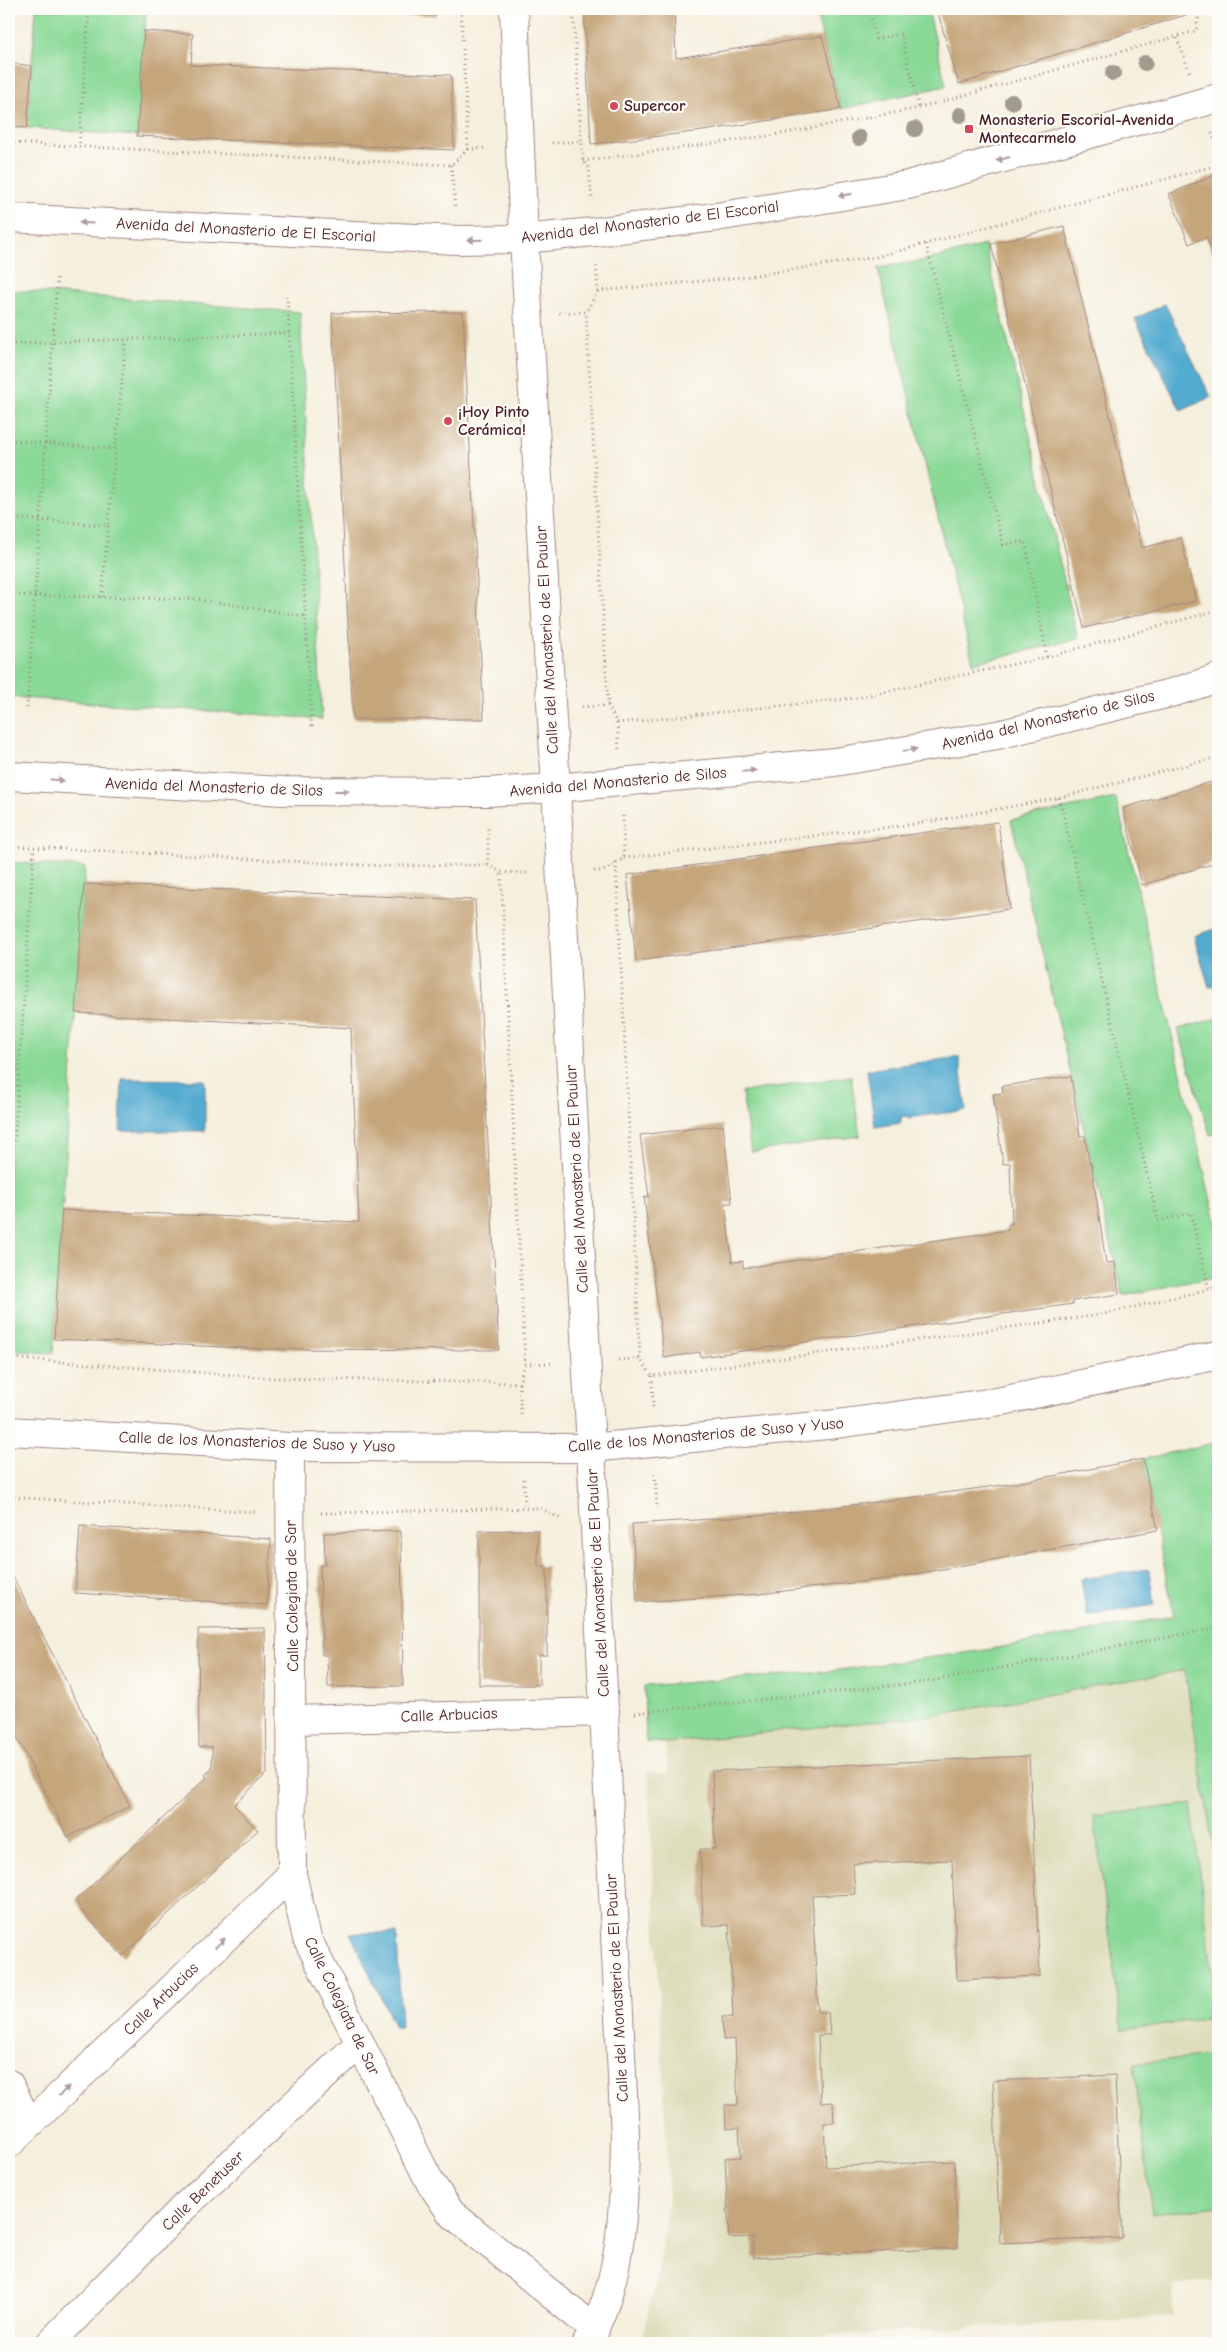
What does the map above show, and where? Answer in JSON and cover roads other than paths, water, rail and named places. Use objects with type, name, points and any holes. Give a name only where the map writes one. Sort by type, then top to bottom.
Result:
[{"type":"street","name":"Calle del Monasterio de El Paular","points":[[514,9],[524,239],[561,873],[605,1712],[625,2136],[624,2209],[610,2292],[591,2337]]},
{"type":"street","name":"Avenida del Monasterio de El Escorial","points":[[9,218],[447,240],[524,239],[716,217],[908,185],[1218,98]]},
{"type":"street","name":"Avenida del Monasterio de Silos","points":[[9,776],[283,791],[487,792],[556,788],[835,762],[997,735],[1175,692],[1218,678]]},
{"type":"street","name":"Calle de los Monasterios de Suso y Yuso","points":[[9,1431],[290,1447],[591,1448],[836,1424],[1002,1401],[1218,1355]]},
{"type":"street","name":"Calle Colegiata de Sar","points":[[290,1447],[293,1720],[292,1874],[307,1938],[430,2182],[452,2212],[591,2337]]},
{"type":"street","name":"Calle Arbucias","points":[[293,1720],[605,1712]]},
{"type":"street","name":"Calle Arbucias","points":[[9,2144],[292,1874]]},
{"type":"street","name":"Calle Benetuser","points":[[50,2343],[184,2208],[360,2043]]},
{"type":"street","points":[[9,2084],[29,2124]]},
{"type":"water","points":[[1165,304],[1211,397],[1181,411],[1135,319]]},
{"type":"water","points":[[1218,928],[1218,984],[1209,987],[1194,936]]},
{"type":"water","points":[[959,1057],[966,1110],[909,1118],[908,1116],[901,1117],[901,1123],[875,1127],[867,1070]]},
{"type":"water","points":[[122,1079],[205,1080],[205,1131],[120,1131]]},
{"type":"water","points":[[1149,1569],[1154,1605],[1087,1616],[1081,1579]]},
{"type":"water","points":[[350,1933],[397,1933],[401,2027],[395,2027]]},
{"type":"place","name":"Supercor","points":[[614,106]]},
{"type":"place","name":"Monasterio Escorial-Avenida Montecarmelo","points":[[969,129]]},
{"type":"place","name":"¡Hoy Pinto Cerámica!","points":[[448,421]]}]
